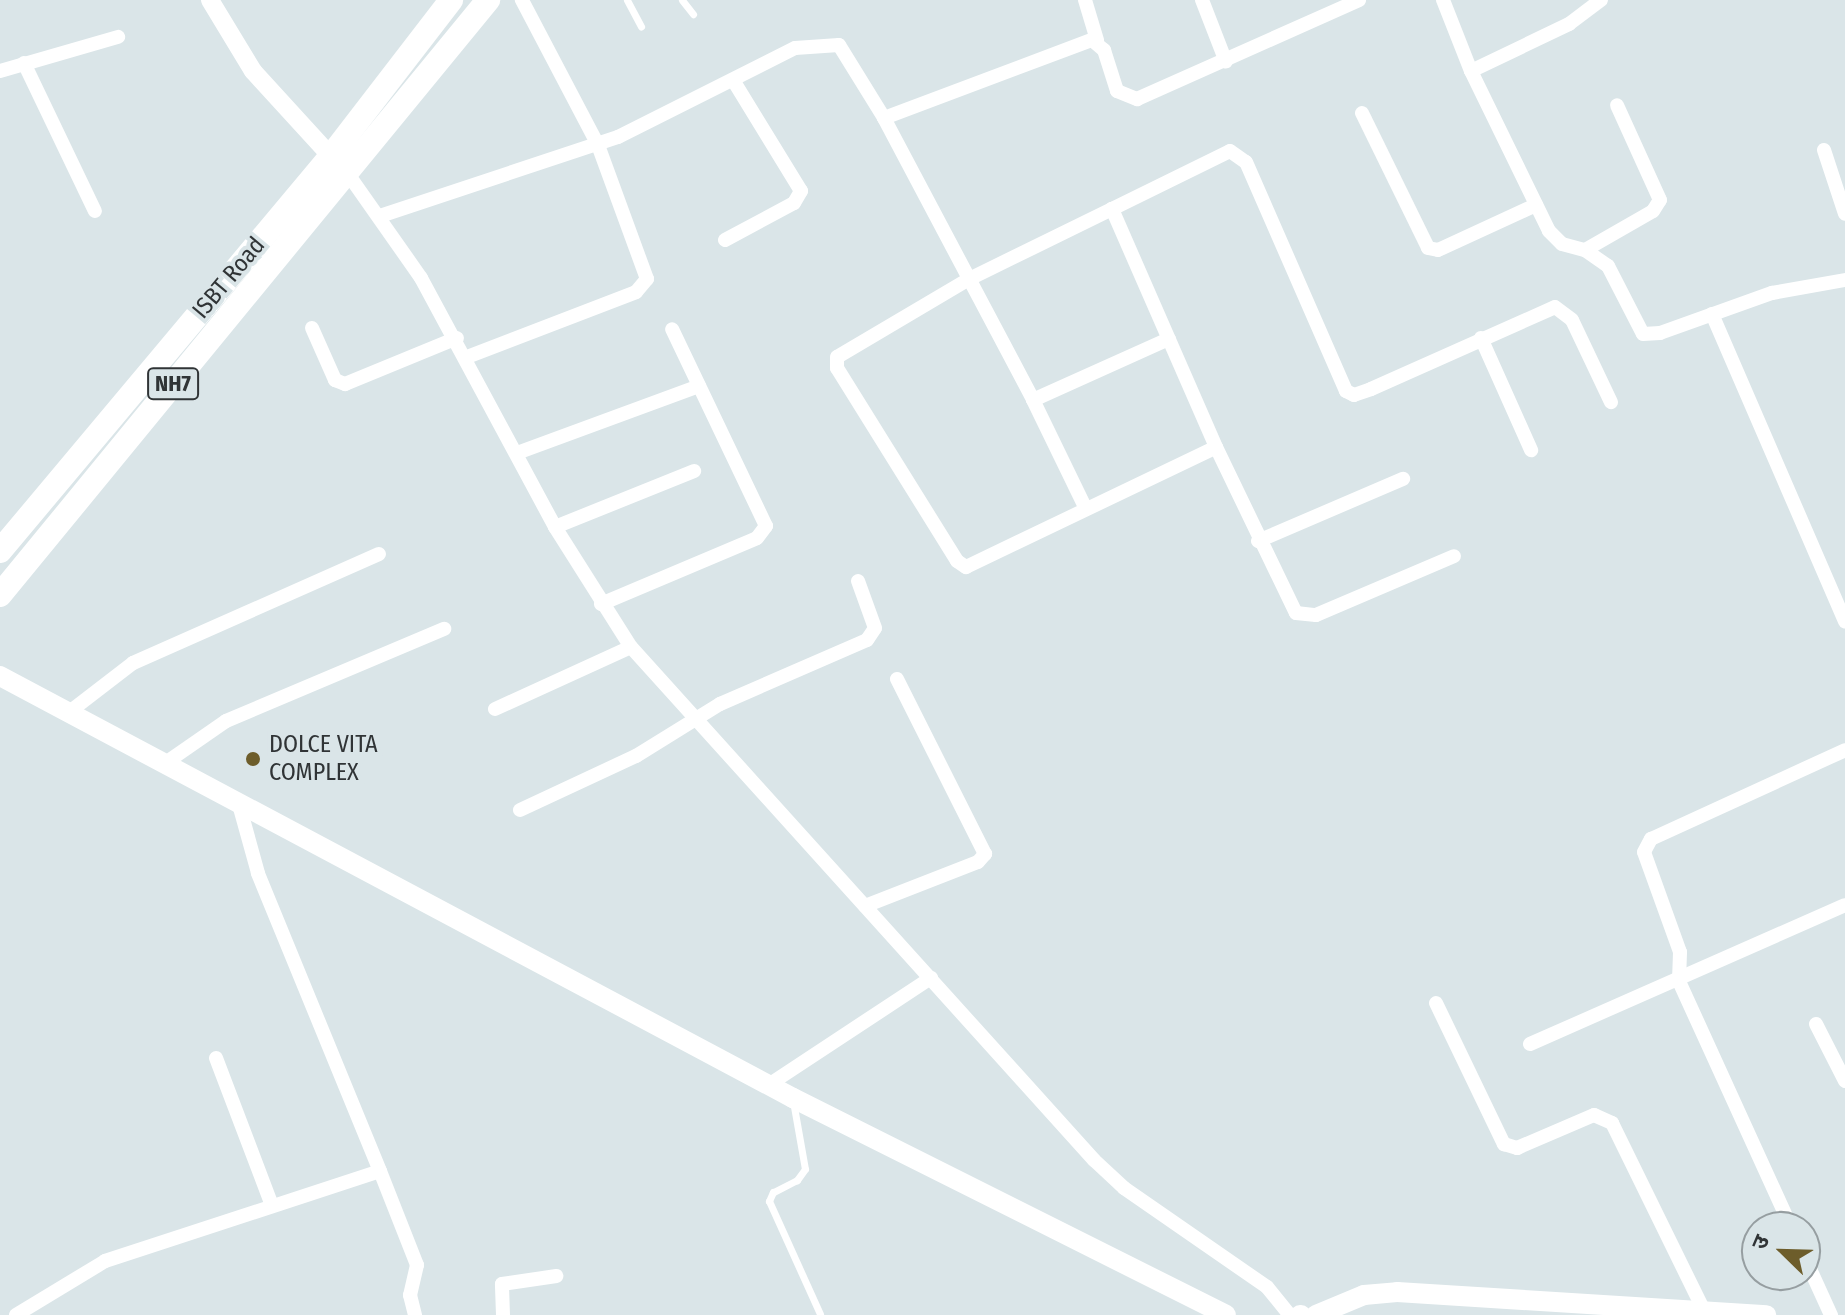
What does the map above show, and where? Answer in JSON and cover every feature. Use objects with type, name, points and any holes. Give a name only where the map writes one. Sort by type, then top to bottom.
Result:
[{"type":"highway","name":"ISBT Road","points":[[0,551],[331,156],[451,0]]},
{"type":"highway","points":[[348,174],[488,0]]},
{"type":"highway","name":"NH7","points":[[0,595],[348,174]]},
{"type":"main road","points":[[0,676],[240,808],[793,1098],[1226,1315]]},
{"type":"main road","points":[[1316,1315],[1364,1295],[1397,1292],[1766,1315]]},
{"type":"street","points":[[210,0],[253,71],[348,174],[380,216],[457,338],[555,527],[631,647],[1124,1188],[1267,1287],[1290,1315]]},
{"type":"street","points":[[467,357],[636,292],[646,284],[647,271],[598,145],[522,0]]},
{"type":"street","points":[[1085,0],[1117,91],[1132,100],[1226,62],[1359,0]]},
{"type":"street","points":[[1202,0],[1226,62]]},
{"type":"street","points":[[1443,0],[1471,71],[1536,205],[1558,240],[1585,250],[1608,266],[1643,334],[1660,333],[1772,293],[1845,280]]},
{"type":"street","points":[[1471,71],[1569,24],[1601,0]]},
{"type":"street","points":[[0,71],[118,37]]},
{"type":"street","points":[[884,118],[1097,40]]},
{"type":"street","points":[[380,216],[598,145],[795,48],[830,43],[848,55],[884,118],[1033,400],[1086,509]]},
{"type":"street","points":[[24,63],[95,211]]},
{"type":"street","points":[[725,240],[794,203],[801,191],[733,80]]},
{"type":"street","points":[[1585,250],[1653,211],[1660,200],[1617,105]]},
{"type":"street","points":[[1362,113],[1428,248],[1448,246],[1536,205]]},
{"type":"street","points":[[1824,150],[1845,214]]},
{"type":"street","points":[[1216,447],[978,565],[961,564],[837,368],[841,350],[969,279],[1230,151],[1243,157],[1350,394],[1371,389],[1548,307],[1561,308],[1577,330],[1611,402]]},
{"type":"street","points":[[1112,209],[1289,606],[1303,616],[1454,556]]},
{"type":"street","points":[[1712,314],[1845,621]]},
{"type":"street","points":[[312,328],[330,372],[345,384],[457,338]]},
{"type":"street","points":[[601,604],[765,530],[760,507],[672,329]]},
{"type":"street","points":[[1481,338],[1531,450]]},
{"type":"street","points":[[1033,400],[1169,339]]},
{"type":"street","points":[[517,453],[699,386]]},
{"type":"street","points":[[555,527],[694,471]]},
{"type":"street","points":[[1258,541],[1403,479]]},
{"type":"street","points":[[68,713],[133,663],[379,554]]},
{"type":"street","points":[[520,810],[636,756],[694,718],[872,636],[874,623],[858,581]]},
{"type":"street","points":[[164,764],[226,721],[444,629]]},
{"type":"street","points":[[495,709],[631,647]]},
{"type":"street","points":[[865,906],[978,862],[985,854],[897,679]]},
{"type":"street","points":[[1784,1211],[1679,981],[1680,952],[1644,864],[1646,845],[1845,750]]},
{"type":"street","points":[[240,808],[258,873],[417,1265],[410,1295],[415,1315]]},
{"type":"street","points":[[1530,1044],[1679,981],[1845,905]]},
{"type":"street","points":[[770,1084],[931,978]]},
{"type":"street","points":[[1436,1003],[1504,1144],[1517,1148],[1594,1115],[1612,1123],[1704,1311]]},
{"type":"street","points":[[1816,1024],[1845,1081]]},
{"type":"street","points":[[216,1058],[271,1203]]},
{"type":"street","points":[[16,1315],[96,1265],[271,1203],[380,1171]]},
{"type":"street","points":[[503,1315],[502,1284],[556,1276]]},
{"type":"street","points":[[1820,1291],[1831,1315]]},
{"type":"lane","points":[[627,0],[641,26]]},
{"type":"lane","points":[[682,0],[693,14]]},
{"type":"lane","points":[[793,1098],[805,1169],[797,1180],[773,1192],[769,1201],[820,1314]]},
{"type":"place","name":"DOLCE VITA COMPLEX","points":[[253,759]]}]
